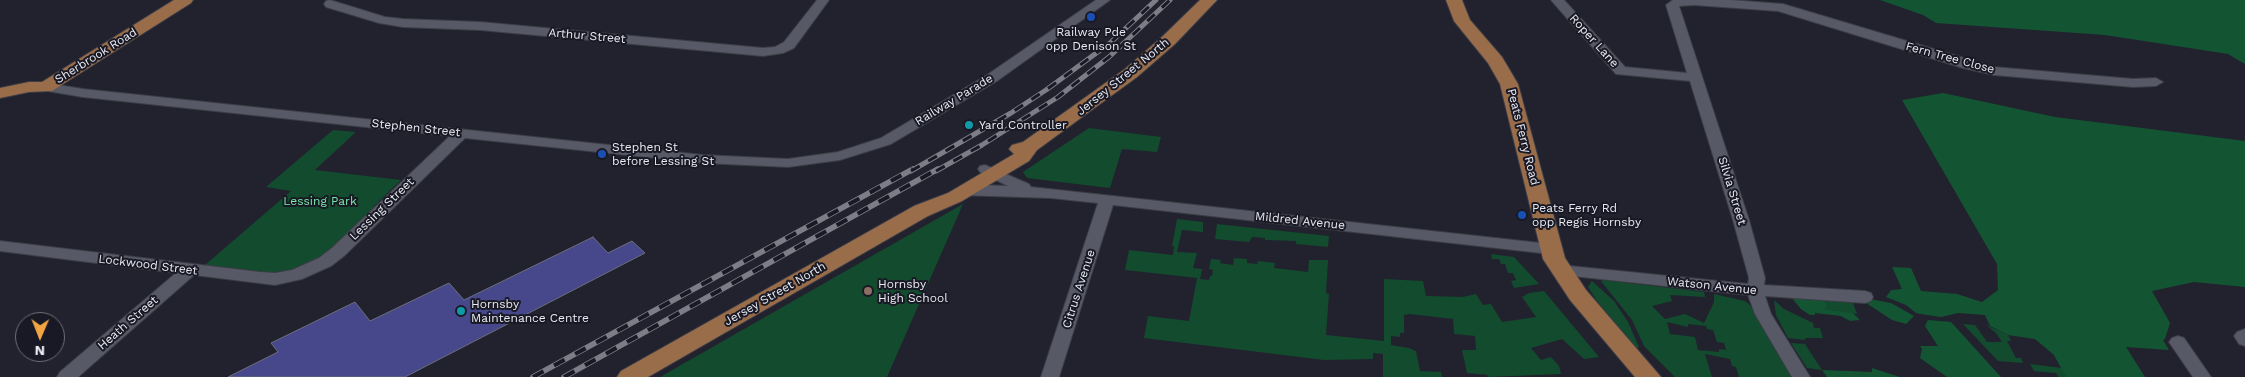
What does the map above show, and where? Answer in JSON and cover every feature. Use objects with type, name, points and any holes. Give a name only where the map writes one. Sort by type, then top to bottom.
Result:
[{"type":"main road","name":"Sherbrook Road","points":[[0,93],[24,88],[46,87],[185,0]]},
{"type":"main road","name":"Jersey Street North","points":[[921,211],[935,198],[1022,156],[1030,146],[1131,73],[1169,40],[1209,0]]},
{"type":"main road","name":"Peats Ferry Road","points":[[1454,0],[1462,21],[1496,61],[1510,84],[1550,249],[1560,270],[1578,295],[1648,377]]},
{"type":"main road","name":"Jersey Street North","points":[[629,377],[921,211],[944,203],[964,192],[990,171]]},
{"type":"street","name":"Arthur Street","points":[[330,4],[383,20],[403,23],[480,26],[763,52],[778,50],[789,45],[823,0]]},
{"type":"street","name":"Railway Parade","points":[[788,163],[840,156],[886,141],[992,78],[1104,0]]},
{"type":"street","name":"Roper Lane","points":[[1558,0],[1621,71],[1696,78]]},
{"type":"street","name":"Fern Tree Close","points":[[1678,2],[1694,1],[1779,7],[1968,65],[1994,71],[2133,83],[2156,82]]},
{"type":"street","name":"Silvia Street","points":[[1678,2],[1672,5],[1751,255],[1757,278],[1755,290],[1763,314],[1801,377]]},
{"type":"street","name":"Stephen Street","points":[[46,87],[93,94],[723,161],[788,163]]},
{"type":"street","name":"Lessing Street","points":[[296,275],[325,262],[338,252],[462,133]]},
{"type":"street","name":"Mildred Avenue","points":[[990,171],[1018,186],[1051,193]]},
{"type":"street","name":"Mildred Avenue","points":[[964,192],[982,190],[1051,193],[1550,249]]},
{"type":"street","name":"Citrus Avenue","points":[[1050,377],[1107,200]]},
{"type":"street","name":"Lockwood Street","points":[[0,246],[268,279],[296,275]]},
{"type":"street","name":"Heath Street","points":[[66,377],[190,270]]},
{"type":"street","name":"Watson Avenue","points":[[1560,270],[1755,290],[1865,297]]},
{"type":"street","points":[[2245,335],[2243,336],[2245,340]]},
{"type":"street","points":[[2178,342],[2202,377]]},
{"type":"green space","points":[[1880,0],[2245,0],[2245,64],[2228,54],[2105,35],[1936,23],[1923,15]]},
{"type":"green space","points":[[1943,93],[2055,117],[2245,141],[2245,287],[2194,282],[2152,291],[2170,323],[2163,340],[2169,350],[2126,347],[2145,377],[2066,377],[2054,355],[2035,339],[2008,335],[1990,326],[1985,315],[1958,313],[1941,317],[1916,313],[1906,305],[1886,297],[1891,290],[1902,289],[1892,267],[1911,268],[1921,291],[1957,294],[1982,302],[1998,290],[1997,264],[1902,100]]},
{"type":"green space","points":[[1089,128],[1161,137],[1157,152],[1122,149],[1110,188],[1027,178],[1023,172]]},
{"type":"green space","name":"Lessing Park","points":[[333,130],[356,132],[315,170],[401,180],[374,206],[368,216],[322,259],[288,272],[268,273],[205,265],[291,191],[266,187]]},
{"type":"green space","name":"Hornsby High School","points":[[963,204],[887,377],[660,377]]},
{"type":"green space","points":[[1177,219],[1203,222],[1203,232],[1182,230],[1177,252],[1197,253],[1193,268],[1202,269],[1200,279],[1209,280],[1210,276],[1212,276],[1213,270],[1209,269],[1211,259],[1221,260],[1220,263],[1233,265],[1234,258],[1247,259],[1247,263],[1257,264],[1258,261],[1275,263],[1274,268],[1308,272],[1309,260],[1328,260],[1326,293],[1329,294],[1326,335],[1384,341],[1384,279],[1423,281],[1426,296],[1463,297],[1476,294],[1483,305],[1491,304],[1502,322],[1536,317],[1522,297],[1529,293],[1544,291],[1599,357],[1584,359],[1562,339],[1531,348],[1541,360],[1551,357],[1559,366],[1561,374],[1488,377],[1487,375],[1467,373],[1462,350],[1476,350],[1475,336],[1454,334],[1453,319],[1410,314],[1404,315],[1404,333],[1400,333],[1400,337],[1391,336],[1391,345],[1416,351],[1420,371],[1441,372],[1442,377],[1383,377],[1383,354],[1373,353],[1373,359],[1324,360],[1144,338],[1148,316],[1189,321],[1197,278],[1125,270],[1129,250],[1173,255],[1174,246],[1172,246]]},
{"type":"green space","points":[[1217,224],[1329,236],[1328,247],[1296,244],[1296,241],[1265,240],[1265,238],[1252,237],[1249,242],[1215,239]]},
{"type":"green space","points":[[1491,254],[1514,257],[1539,284],[1514,288],[1511,281],[1516,280],[1513,273],[1508,273],[1505,264],[1501,264],[1499,259],[1492,259]]},
{"type":"green space","points":[[1592,281],[1614,301],[1628,322],[1639,347],[1637,348],[1597,301],[1588,287]]},
{"type":"green space","points":[[1601,281],[1704,292],[1705,297],[1670,295],[1672,301],[1652,306],[1665,319],[1685,314],[1704,323],[1714,302],[1714,294],[1745,301],[1750,305],[1792,377],[1739,377],[1736,367],[1732,366],[1730,359],[1705,354],[1712,377],[1675,377],[1644,346],[1632,320]],"holes":[[[1667,322],[1688,327],[1688,324],[1706,326],[1707,329],[1713,330],[1717,342],[1724,343],[1726,350],[1719,349],[1719,352],[1698,350],[1695,337],[1670,334]]]},
{"type":"green space","points":[[1790,296],[1823,300],[1827,305],[1824,309],[1853,313],[1860,320],[1850,321],[1841,316],[1815,313],[1815,315],[1810,315],[1801,309]]},
{"type":"green space","points":[[1865,298],[1891,303],[1914,316],[1906,324],[1892,320],[1866,303]]},
{"type":"green space","points":[[1774,300],[1784,309],[1813,323],[1814,328],[1820,328],[1823,338],[1805,338],[1805,340],[1788,338],[1776,315]]},
{"type":"green space","points":[[1823,300],[1853,303],[1857,314],[1824,309]]},
{"type":"green space","points":[[1928,320],[1951,322],[2001,377],[1947,377],[1920,358],[1922,349],[1920,346],[1938,346],[1925,326]]},
{"type":"green space","points":[[1963,324],[1975,325],[1987,342],[2002,342],[1996,333],[1986,325],[2008,335],[2011,341],[2007,341],[2016,358],[2021,358],[2023,363],[1998,361]]},
{"type":"green space","points":[[1791,343],[1805,344],[1822,370],[1807,368]]},
{"type":"green space","points":[[2030,364],[2062,368],[2066,377],[2058,377],[2056,373],[2034,371]]},
{"type":"green space","points":[[1872,368],[1900,377],[1827,377],[1822,370],[1872,372]]},
{"type":"building","name":"Hornsby Maintenance Centre","points":[[593,237],[608,253],[632,241],[645,253],[405,377],[228,377],[278,352],[271,343],[355,302],[370,321],[449,283],[464,300]]},
{"type":"railway","points":[[911,171],[1011,113],[1046,90],[1110,43],[1156,0]]},
{"type":"railway","points":[[936,171],[982,145],[1058,97],[1109,57],[1170,0]]},
{"type":"railway","points":[[533,377],[913,169]]},
{"type":"railway","points":[[564,377],[938,169]]},
{"type":"place","name":"Railway Pde opp Denison St","points":[[1091,17]]},
{"type":"place","name":"Yard Controller","points":[[969,125]]},
{"type":"place","name":"Stephen St before Lessing St","points":[[602,154]]},
{"type":"place","name":"Peats Ferry Rd opp Regis Hornsby","points":[[1522,215]]},
{"type":"place","name":"Hornsby High School","points":[[868,291]]},
{"type":"place","name":"Hornsby Maintenance Centre","points":[[461,311]]}]
